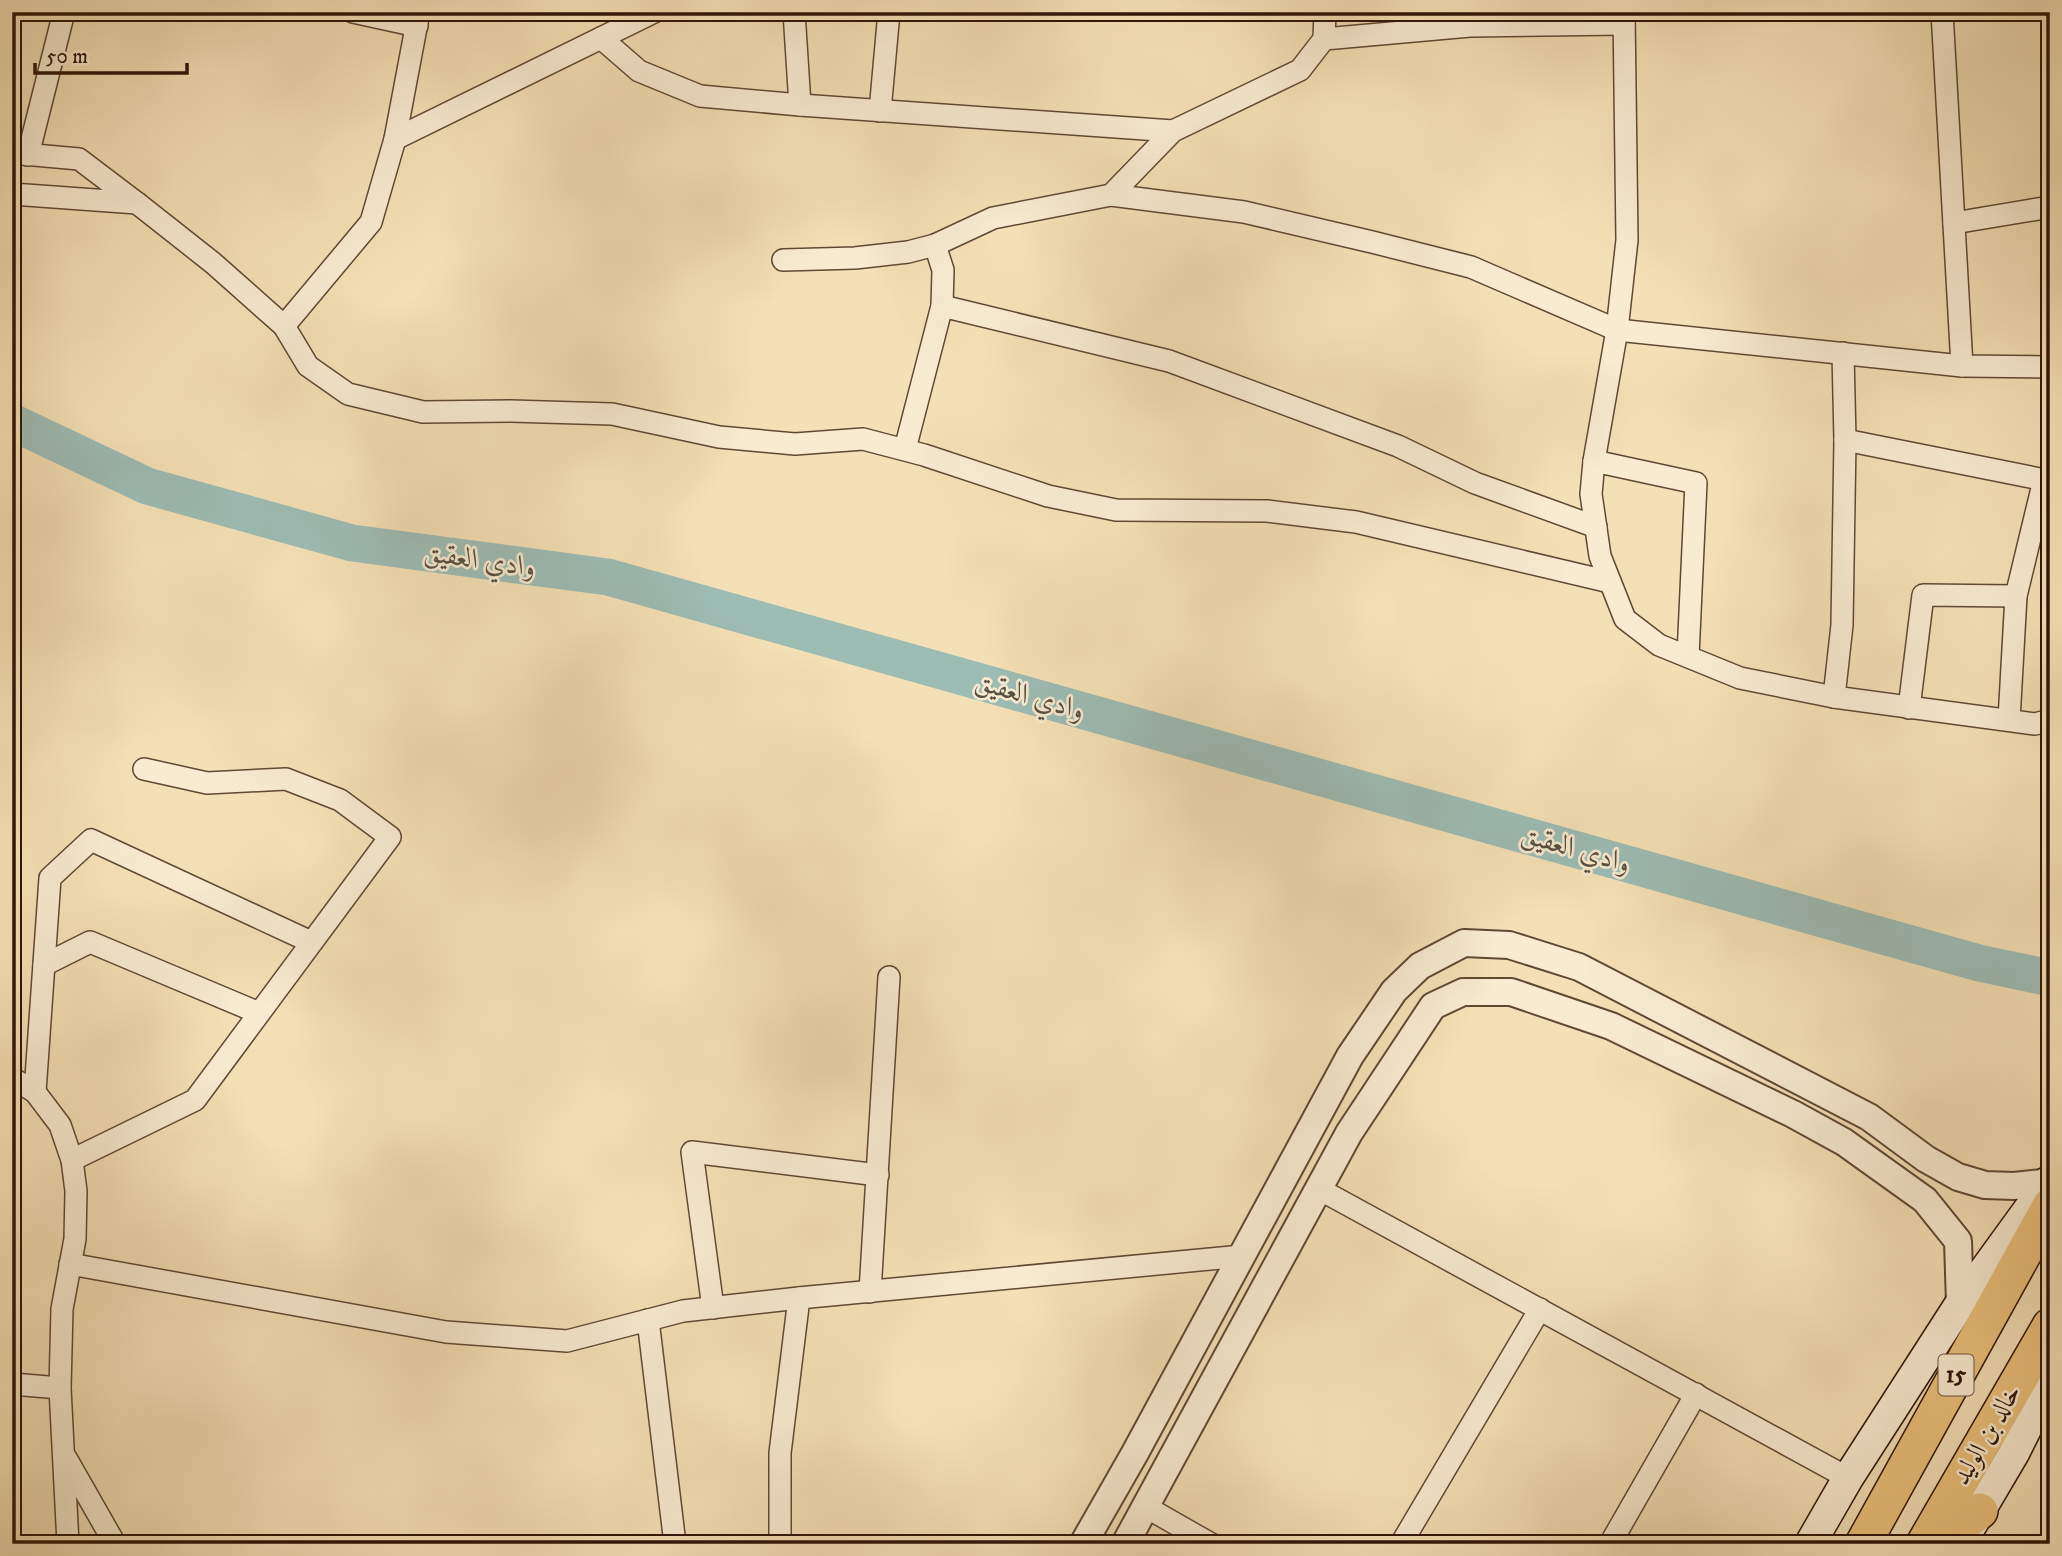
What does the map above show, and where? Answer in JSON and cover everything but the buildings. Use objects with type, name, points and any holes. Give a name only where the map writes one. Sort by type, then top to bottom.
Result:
[{"type":"highway","name":"خالد بن الوليد","points":[[1863,1544],[2049,1188]]},
{"type":"highway","name":"خالد بن الوليد","points":[[1924,1544],[2050,1326]]},
{"type":"highway","points":[[1934,1544],[1980,1511]]},
{"type":"main road","points":[[1810,1544],[1848,1478],[1960,1304],[2049,1188]]},
{"type":"main road","points":[[1961,1544],[1980,1511],[2040,1424],[2050,1381]]},
{"type":"street","points":[[64,12],[20,154],[79,159],[214,262],[284,326],[308,366],[348,394],[424,412],[612,414],[719,438],[795,444],[863,439],[905,449],[1048,496],[1115,510],[1267,511],[1356,522],[1611,582]]},
{"type":"street","points":[[284,326],[371,222],[395,139],[418,19],[353,12]]},
{"type":"street","points":[[395,139],[654,12]]},
{"type":"street","points":[[794,12],[800,105]]},
{"type":"street","points":[[880,111],[889,12]]},
{"type":"street","points":[[1111,195],[1173,131],[1300,70],[1324,39],[1325,12]]},
{"type":"street","points":[[1942,12],[1962,366]]},
{"type":"street","points":[[1324,39],[1563,19],[1624,18],[1627,240],[1617,330],[1594,461],[1591,494],[1600,556],[1625,619],[1659,645],[1740,678],[1834,697],[1909,708],[2035,724],[2050,720]]},
{"type":"street","points":[[601,38],[639,71],[700,96],[1173,131]]},
{"type":"street","points":[[12,194],[137,203]]},
{"type":"street","points":[[783,260],[855,258],[908,252],[935,245],[993,218],[1111,195],[1244,212],[1471,267],[1617,330],[1962,366],[2050,367]]},
{"type":"street","points":[[1954,223],[2050,207]]},
{"type":"street","points":[[905,449],[942,306],[943,270],[935,245]]},
{"type":"street","points":[[942,306],[1169,361],[1398,446],[1475,483],[1596,527]]},
{"type":"street","points":[[1834,697],[1842,625],[1845,440],[1843,353]]},
{"type":"street","points":[[1845,440],[2047,481],[2016,596],[2009,720]]},
{"type":"street","points":[[1594,461],[1696,484],[1688,656]]},
{"type":"street","points":[[1909,708],[1923,595],[2016,596]]},
{"type":"street","points":[[72,1160],[195,1100],[390,837],[340,800],[286,779],[207,783],[144,769]]},
{"type":"street","points":[[35,1092],[50,878],[91,840],[311,942]]},
{"type":"street","points":[[44,965],[90,942],[259,1013]]},
{"type":"street","points":[[1083,1544],[1350,1056],[1394,991],[1420,966],[1464,943],[1509,945],[1579,967],[1862,1113],[1926,1159],[1958,1177],[1985,1185],[2049,1188]]},
{"type":"street","points":[[870,1292],[889,977]]},
{"type":"street","points":[[1125,1544],[1349,1133],[1433,1006],[1463,992],[1511,992],[1611,1026],[1793,1114],[1844,1142],[1925,1200],[1958,1241],[1960,1304]]},
{"type":"street","points":[[12,1078],[35,1092],[60,1125],[72,1160],[76,1191],[75,1239],[62,1309],[60,1388],[68,1544]]},
{"type":"street","points":[[1844,1142],[1862,1113]]},
{"type":"street","points":[[713,1308],[692,1152],[878,1175]]},
{"type":"street","points":[[1319,1189],[1848,1478]]},
{"type":"street","points":[[70,1264],[446,1332],[567,1341],[684,1311],[1241,1256]]},
{"type":"street","points":[[780,1544],[780,1453],[799,1298]]},
{"type":"street","points":[[1401,1544],[1540,1309]]},
{"type":"street","points":[[648,1320],[675,1544]]},
{"type":"street","points":[[12,1384],[60,1388]]},
{"type":"street","points":[[1609,1544],[1696,1394]]},
{"type":"street","points":[[63,1453],[115,1544]]},
{"type":"street","points":[[1146,1507],[1211,1544]]},
{"type":"waterway","name":"وادي العقيق","points":[[12,422],[147,486],[352,543],[608,577],[1979,963],[2050,978]]}]
